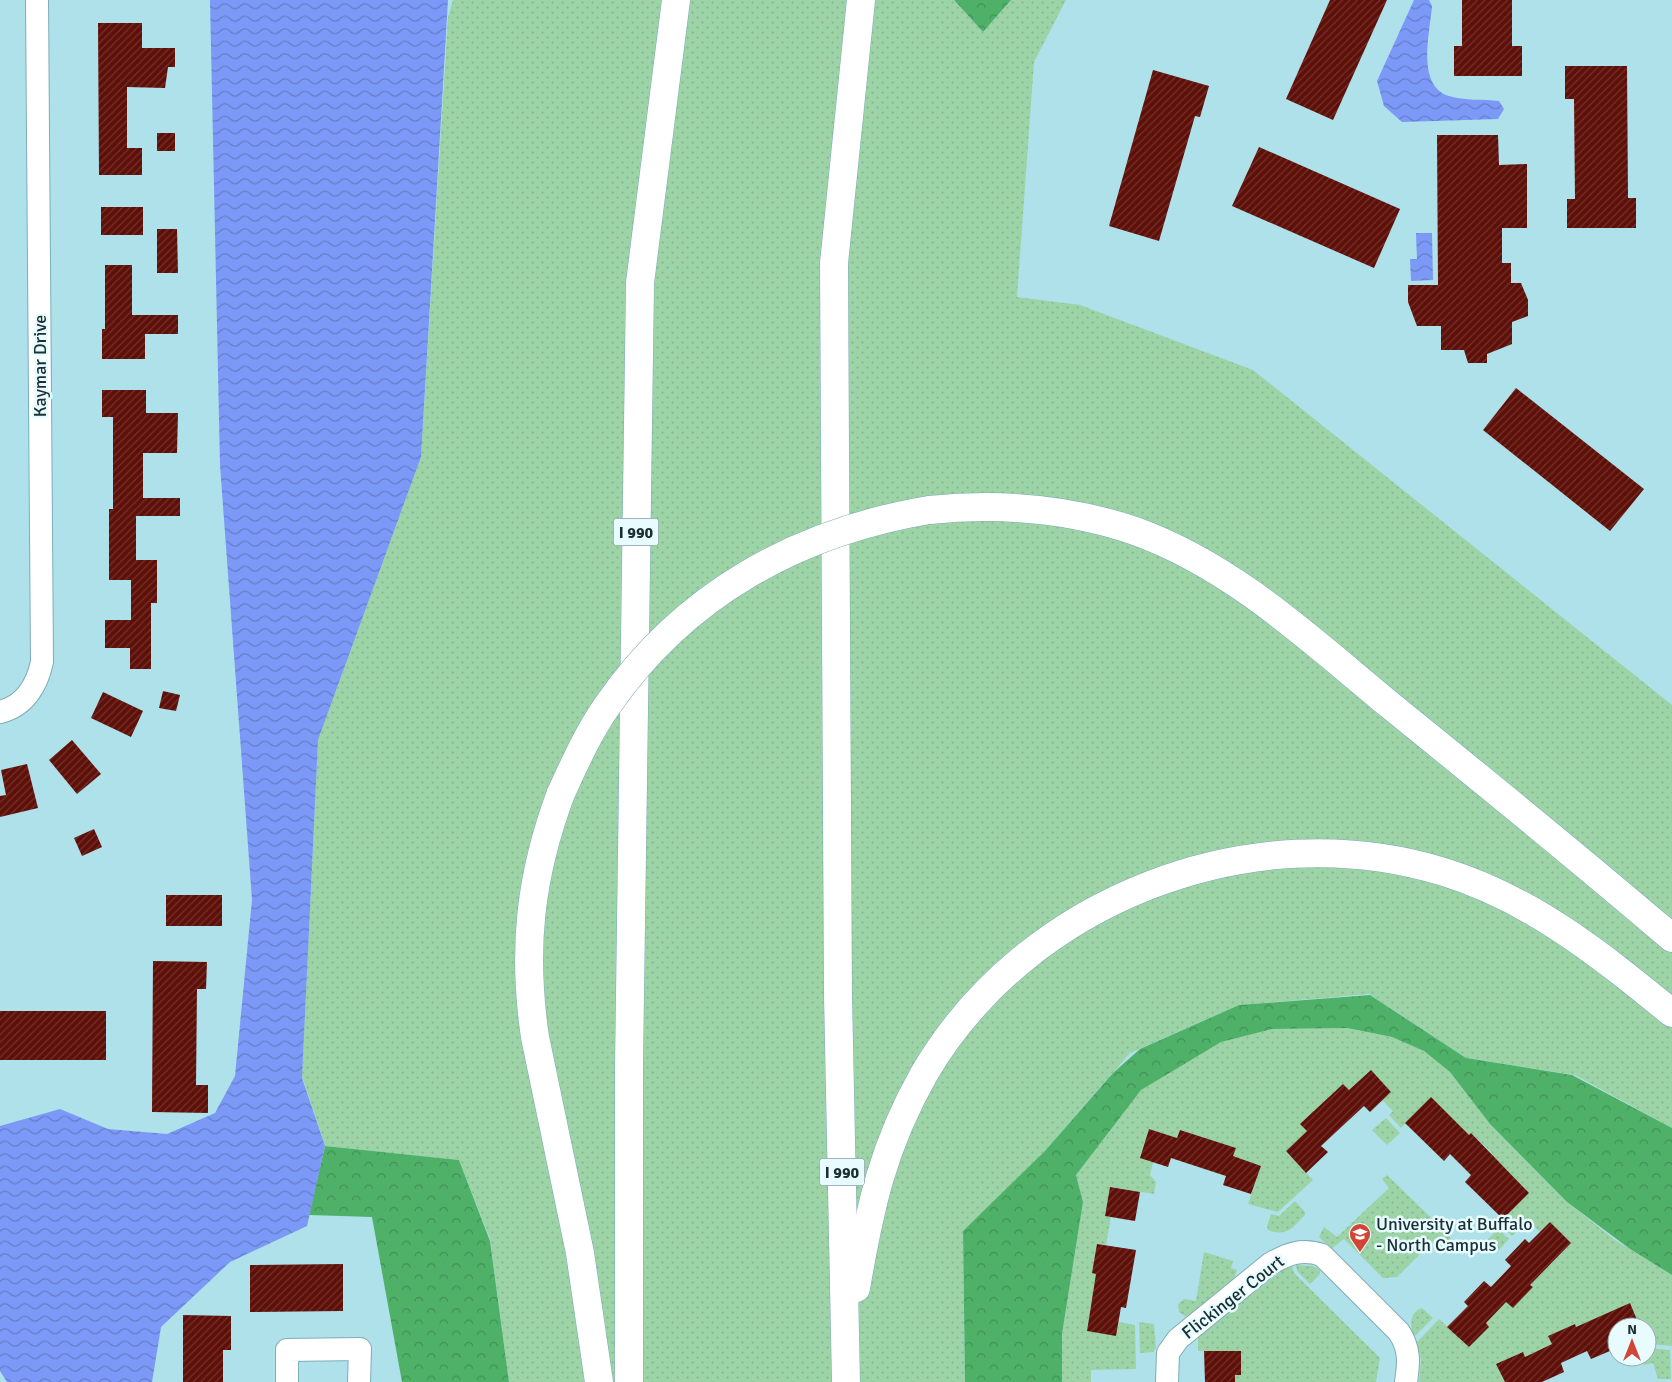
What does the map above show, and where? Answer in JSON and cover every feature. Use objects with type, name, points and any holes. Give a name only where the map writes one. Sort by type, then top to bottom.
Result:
[{"type":"highway","name":"I 990","points":[[629,1382],[629,1066],[640,283],[676,0]]},
{"type":"highway","name":"I 990","points":[[846,1382],[835,678],[834,263],[861,0]]},
{"type":"highway","points":[[599,1382],[585,1280],[535,1037],[530,996],[528,960],[533,892],[544,842],[561,793],[581,749],[618,691],[661,640],[721,591],[778,556],[827,535],[885,518],[929,510],[1001,506],[1070,514],[1136,531],[1197,559],[1237,584],[1283,619],[1672,938]]},
{"type":"highway","points":[[845,1348],[866,1229],[881,1168],[904,1113],[936,1056],[959,1024],[997,982],[1023,959],[1070,924],[1136,890],[1208,867],[1234,861],[1286,854],[1346,854],[1406,862],[1468,880],[1535,911],[1589,947],[1672,1013]]},
{"type":"street","name":"Kaymar Drive","points":[[0,712],[18,704],[31,692],[38,678],[42,662],[37,0]]},
{"type":"street","name":"Flickinger Court","points":[[1167,1382],[1168,1353],[1178,1339],[1270,1264],[1285,1255],[1298,1251],[1311,1251],[1322,1256],[1399,1332],[1409,1353],[1406,1382]]},
{"type":"street","points":[[287,1382],[287,1350],[360,1349],[360,1382]]},
{"type":"green space","points":[[453,0],[954,0],[983,32],[1011,0],[1066,0],[1034,62],[1017,297],[1080,305],[1253,370],[1672,705],[1672,1128],[1575,1075],[1466,1058],[1369,994],[1239,1005],[1130,1053],[1035,1162],[963,1231],[965,1382],[509,1382],[490,1239],[459,1160],[325,1146],[302,1076],[318,740],[421,457],[448,17]]},
{"type":"green space","points":[[954,0],[1011,0],[983,32]]},
{"type":"green space","points":[[1370,995],[1466,1058],[1572,1075],[1672,1128],[1672,1275],[1630,1249],[1567,1202],[1490,1124],[1450,1072],[1424,1051],[1392,1037],[1347,1028],[1272,1029],[1221,1042],[1141,1090],[1076,1175],[1083,1202],[1062,1334],[1062,1382],[965,1382],[963,1231],[1044,1152],[1113,1073],[1140,1049],[1239,1005]]},
{"type":"green space","points":[[1346,1028],[1392,1037],[1424,1051],[1450,1072],[1491,1125],[1567,1202],[1615,1240],[1672,1275],[1672,1346],[1657,1345],[1657,1317],[1636,1317],[1630,1304],[1579,1332],[1575,1324],[1548,1336],[1552,1344],[1525,1357],[1523,1352],[1497,1364],[1505,1382],[1419,1382],[1421,1360],[1417,1342],[1439,1319],[1469,1347],[1489,1327],[1486,1323],[1506,1302],[1513,1308],[1533,1287],[1527,1281],[1551,1264],[1571,1243],[1550,1222],[1540,1232],[1532,1224],[1526,1223],[1512,1236],[1499,1224],[1529,1193],[1486,1160],[1492,1153],[1471,1133],[1465,1139],[1430,1098],[1401,1128],[1389,1115],[1393,1111],[1382,1100],[1391,1092],[1370,1071],[1349,1090],[1343,1084],[1301,1124],[1307,1131],[1286,1151],[1313,1180],[1278,1212],[1248,1204],[1261,1166],[1233,1156],[1235,1148],[1180,1130],[1177,1138],[1149,1129],[1140,1157],[1153,1162],[1150,1175],[1156,1182],[1154,1194],[1111,1187],[1105,1216],[1111,1217],[1106,1245],[1097,1244],[1101,1275],[1091,1303],[1087,1331],[1116,1336],[1119,1322],[1135,1325],[1136,1369],[1091,1370],[1091,1382],[1062,1382],[1062,1334],[1083,1202],[1076,1175],[1139,1091],[1177,1065],[1221,1042],[1268,1029]]},
{"type":"green space","points":[[1386,1118],[1400,1133],[1387,1145],[1372,1130]]},
{"type":"green space","points":[[325,1146],[459,1160],[490,1241],[509,1382],[402,1382],[372,1217],[309,1215]]},
{"type":"green space","points":[[1387,1175],[1449,1235],[1452,1241],[1446,1248],[1435,1239],[1397,1277],[1383,1278],[1344,1239],[1331,1249],[1319,1237],[1324,1227],[1337,1237],[1389,1188],[1382,1179]]},
{"type":"green space","points":[[1295,1201],[1305,1212],[1305,1215],[1285,1232],[1268,1230],[1267,1226],[1271,1214],[1279,1216]]},
{"type":"green space","points":[[1498,1229],[1509,1239],[1497,1252],[1487,1240]]},
{"type":"green space","points":[[1204,1252],[1233,1261],[1231,1268],[1237,1270],[1234,1280],[1186,1317],[1179,1312],[1178,1304],[1184,1299],[1196,1301]]},
{"type":"green space","points":[[1296,1265],[1313,1266],[1320,1270],[1320,1274],[1310,1284],[1297,1271]]},
{"type":"green space","points":[[1292,1266],[1294,1273],[1380,1358],[1376,1382],[1235,1382],[1235,1375],[1241,1374],[1241,1351],[1198,1351],[1198,1336],[1284,1269]]},
{"type":"green space","points":[[1422,1308],[1433,1318],[1414,1337],[1411,1329],[1413,1316],[1415,1312]]},
{"type":"green space","points":[[1139,1322],[1154,1324],[1156,1348],[1153,1352],[1140,1353]]},
{"type":"green space","points":[[1657,1349],[1670,1350],[1671,1379],[1658,1379],[1654,1367],[1657,1367]]},
{"type":"water","points":[[210,0],[448,0],[421,457],[318,740],[302,1078],[325,1146],[307,1226],[230,1262],[161,1327],[152,1382],[7,1382],[0,1371],[0,1126],[60,1109],[108,1129],[167,1134],[215,1113],[235,1076],[252,900],[220,465]]},
{"type":"water","points":[[1414,0],[1429,0],[1432,6],[1427,57],[1432,81],[1439,90],[1449,96],[1461,99],[1499,101],[1504,109],[1498,119],[1402,122],[1384,106],[1377,81]]},
{"type":"water","points":[[1416,233],[1432,233],[1433,280],[1411,281],[1410,259],[1417,259]]},
{"type":"building","points":[[1330,0],[1387,0],[1333,120],[1286,99]]},
{"type":"building","points":[[1462,0],[1512,0],[1512,46],[1522,46],[1522,76],[1454,76],[1454,46],[1462,46]]},
{"type":"building","points":[[98,23],[142,23],[142,48],[175,48],[175,67],[168,67],[165,88],[127,87],[127,148],[142,148],[142,175],[99,175]]},
{"type":"building","points":[[1565,66],[1627,66],[1628,198],[1636,198],[1636,228],[1567,228],[1567,199],[1575,199],[1574,99],[1565,99]]},
{"type":"building","points":[[1153,70],[1209,86],[1200,117],[1195,116],[1159,241],[1109,226]]},
{"type":"building","points":[[157,133],[175,133],[175,151],[157,151]]},
{"type":"building","points":[[1437,135],[1498,135],[1499,165],[1527,164],[1527,228],[1502,228],[1502,263],[1511,263],[1511,283],[1521,283],[1528,300],[1528,316],[1512,322],[1512,344],[1487,354],[1487,363],[1468,363],[1464,350],[1441,350],[1441,326],[1417,326],[1408,302],[1408,285],[1438,285]]},
{"type":"building","points":[[1259,147],[1400,209],[1374,268],[1232,206]]},
{"type":"building","points":[[101,207],[143,207],[143,235],[101,235]]},
{"type":"building","points":[[157,229],[177,229],[178,273],[157,273]]},
{"type":"building","points":[[105,265],[132,265],[132,315],[178,315],[178,334],[145,334],[145,359],[102,359],[102,329],[105,329]]},
{"type":"building","points":[[1516,388],[1644,489],[1610,531],[1483,430]]},
{"type":"building","points":[[102,390],[146,390],[146,413],[178,413],[177,453],[143,453],[143,498],[180,498],[180,516],[136,516],[136,560],[157,560],[157,603],[151,603],[151,669],[130,669],[130,648],[105,648],[105,620],[131,620],[131,580],[109,580],[109,509],[113,509],[113,417],[102,417]]},
{"type":"building","points":[[163,691],[180,695],[176,711],[159,708]]},
{"type":"building","points":[[103,692],[143,711],[131,737],[91,718]]},
{"type":"building","points":[[72,740],[101,774],[77,794],[49,760]]},
{"type":"building","points":[[27,764],[38,808],[0,817],[0,796],[6,795],[1,770]]},
{"type":"building","points":[[94,829],[102,847],[82,856],[74,838]]},
{"type":"building","points":[[166,895],[222,895],[222,926],[166,926]]},
{"type":"building","points":[[153,961],[207,962],[206,989],[197,989],[196,1085],[208,1085],[208,1113],[152,1112]]},
{"type":"building","points":[[0,1011],[106,1011],[106,1060],[0,1060]]},
{"type":"building","points":[[1371,1070],[1391,1092],[1370,1112],[1364,1106],[1321,1146],[1328,1152],[1306,1173],[1286,1151],[1307,1131],[1300,1124],[1343,1084],[1349,1090]]},
{"type":"building","points":[[1431,1097],[1469,1135],[1471,1133],[1529,1193],[1503,1219],[1465,1182],[1471,1175],[1450,1154],[1444,1161],[1405,1123]]},
{"type":"building","points":[[1149,1129],[1177,1138],[1180,1130],[1236,1148],[1233,1156],[1261,1166],[1251,1194],[1223,1185],[1226,1176],[1171,1158],[1168,1167],[1140,1158]]},
{"type":"building","points":[[1110,1187],[1140,1192],[1135,1221],[1105,1216]]},
{"type":"building","points":[[1550,1222],[1571,1243],[1530,1285],[1533,1287],[1513,1308],[1506,1302],[1486,1323],[1489,1327],[1469,1347],[1447,1327],[1468,1306],[1464,1302],[1484,1281],[1491,1287],[1511,1266],[1505,1260],[1525,1239],[1529,1243]]},
{"type":"building","points":[[1097,1244],[1136,1250],[1126,1308],[1121,1307],[1116,1336],[1087,1331],[1096,1274],[1092,1273]]},
{"type":"building","points":[[343,1264],[343,1311],[250,1312],[250,1265]]},
{"type":"building","points":[[1630,1303],[1636,1317],[1607,1317],[1607,1352],[1591,1359],[1587,1351],[1561,1363],[1564,1372],[1542,1382],[1505,1382],[1496,1364],[1523,1352],[1525,1357],[1552,1344],[1548,1336],[1575,1324],[1576,1327]]},
{"type":"building","points":[[183,1315],[231,1316],[231,1350],[223,1350],[223,1382],[183,1382]]},
{"type":"building","points":[[1204,1351],[1241,1351],[1241,1375],[1235,1375],[1235,1382],[1205,1382]]},
{"type":"place","name":"University at Buffalo - North Campus","points":[[1360,1253]]}]
